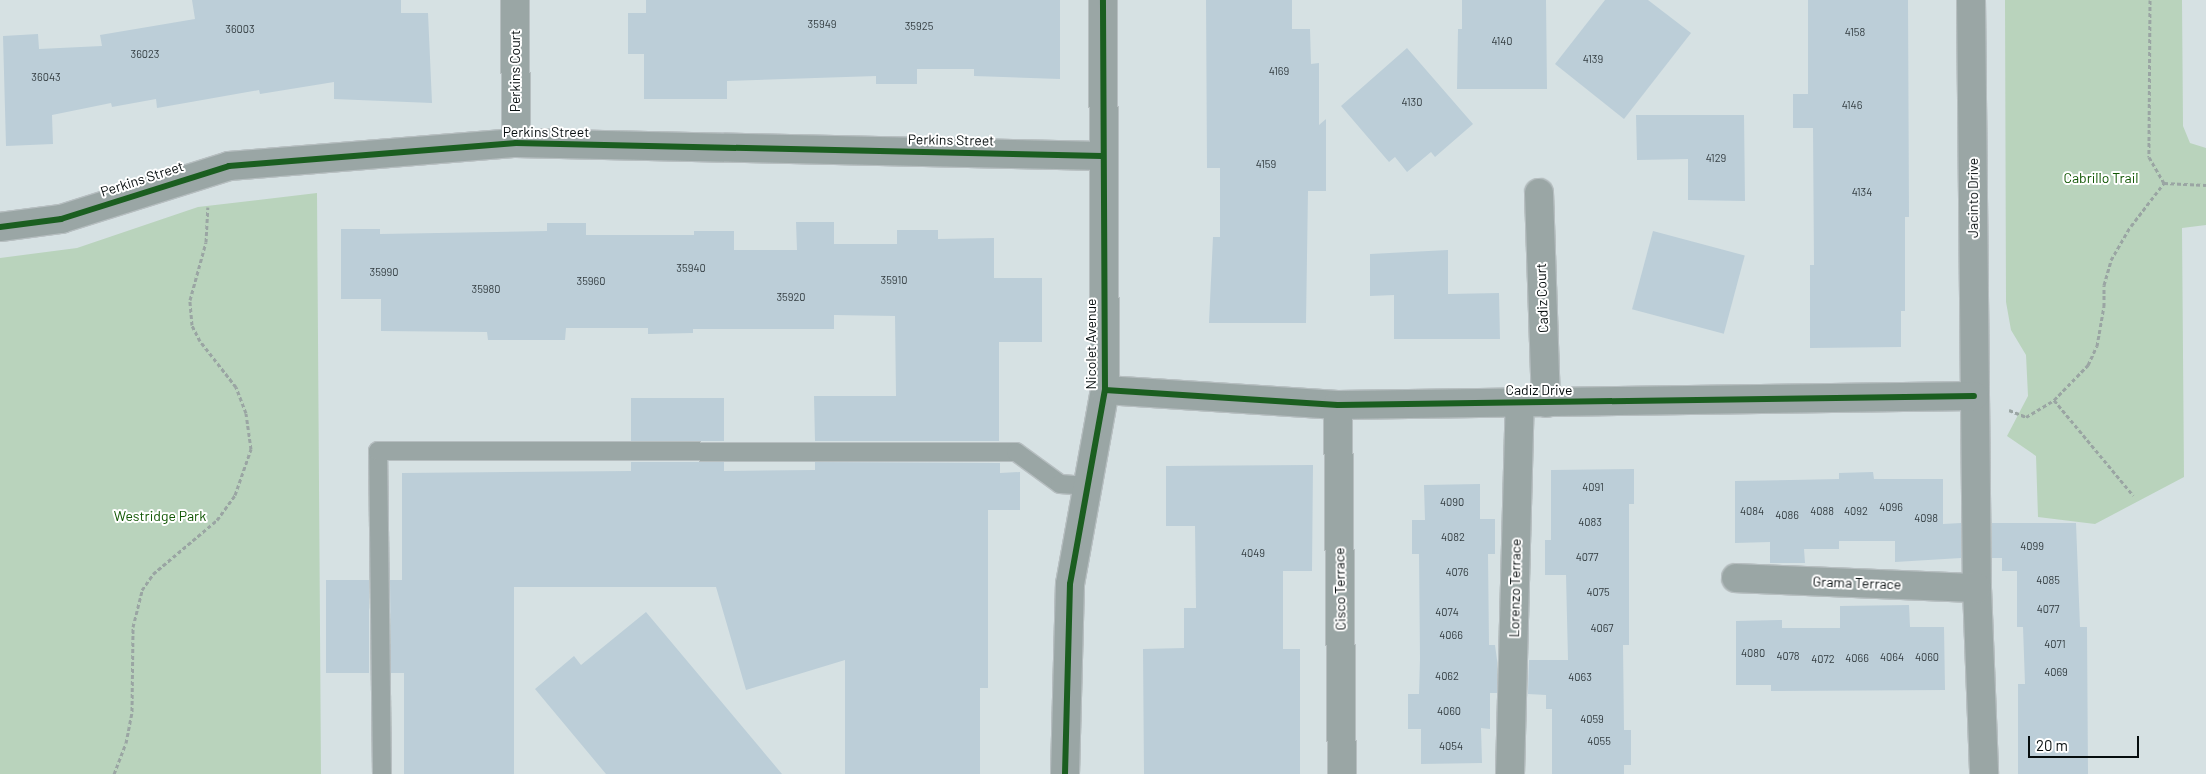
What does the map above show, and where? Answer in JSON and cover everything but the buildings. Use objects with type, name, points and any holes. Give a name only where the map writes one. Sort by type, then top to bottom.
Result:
[{"type":"street","name":"Perkins Court","points":[[515,0],[516,143]]},
{"type":"street","name":"Nicolet Avenue","points":[[1065,774],[1070,584],[1105,390],[1102,156],[1103,0]]},
{"type":"street","name":"Jacinto Drive","points":[[1971,0],[1974,396]]},
{"type":"street","name":"Perkins Street","points":[[0,227],[61,219],[229,166],[320,156],[516,143],[1102,156]]},
{"type":"street","name":"Cadiz Court","points":[[1538,193],[1546,403]]},
{"type":"street","name":"Cadiz Drive","points":[[1105,390],[1338,405],[1974,396]]},
{"type":"street","points":[[1974,396],[1977,588],[1984,774]]},
{"type":"street","name":"Lorenzo Terrace","points":[[1510,774],[1520,403]]},
{"type":"street","name":"Cisco Terrace","points":[[1338,405],[1342,774]]},
{"type":"street","name":"Grama Terrace","points":[[1736,578],[1977,588]]},
{"type":"lane","points":[[382,774],[378,451],[1016,452],[1060,484],[1088,486]]},
{"type":"path","points":[[2150,0],[2149,157],[2164,184]]},
{"type":"path","points":[[114,774],[126,743],[132,711],[133,627],[142,590],[153,574],[217,520],[235,494],[251,449],[246,413],[236,387],[200,341],[190,312],[193,282],[206,242],[210,171]]},
{"type":"path","points":[[1974,396],[2026,417],[2054,400],[2088,365],[2097,346],[2104,306],[2104,285],[2111,260],[2130,226],[2164,184]]},
{"type":"path","points":[[2164,184],[2206,185]]},
{"type":"path","points":[[2054,400],[2133,495]]},
{"type":"green space","name":"Cabrillo Trail","points":[[2005,0],[2182,0],[2183,126],[2190,143],[2206,148],[2206,225],[2182,228],[2184,477],[2095,524],[2038,517],[2036,456],[2007,436],[2028,396],[2026,355],[2011,330],[2006,302]]},
{"type":"green space","name":"Westridge Park","points":[[317,193],[321,774],[0,774],[0,258],[77,248],[198,207]]},
{"type":"cycle path","points":[[1065,774],[1070,584],[1105,390],[1103,0]]},
{"type":"cycle path","points":[[0,227],[61,219],[229,166],[516,143],[1102,156]]},
{"type":"cycle path","points":[[1105,390],[1338,405],[1974,396]]}]
